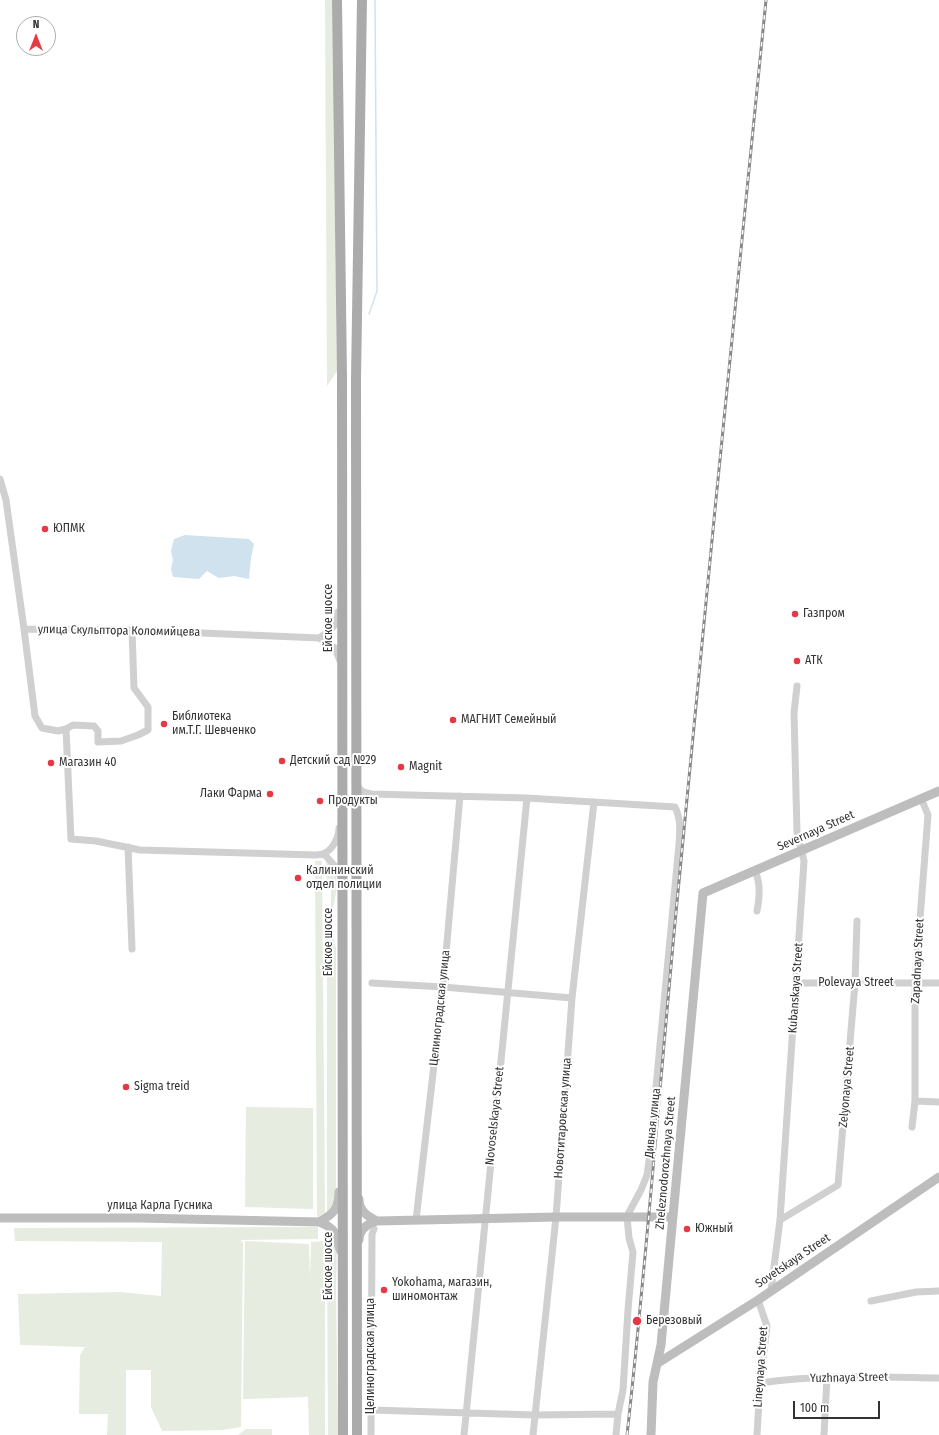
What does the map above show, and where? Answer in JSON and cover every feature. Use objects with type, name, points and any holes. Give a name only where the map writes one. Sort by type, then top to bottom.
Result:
[{"type":"main road","name":"Ейское шоссе","points":[[337,0],[342,376],[343,1435]]},
{"type":"main road","points":[[357,1435],[356,379],[362,0]]},
{"type":"street","name":"улица Скульптора Коломийцева","points":[[0,479],[7,507],[24,629],[132,630],[319,638]]},
{"type":"street","points":[[342,594],[338,596],[337,622],[334,627],[319,638],[335,648],[342,665]]},
{"type":"street","points":[[24,629],[35,716],[42,728],[58,732],[73,725],[94,726],[98,731],[98,742],[121,742],[148,730],[148,707],[134,688],[132,630]]},
{"type":"street","name":"Kubanskaya Street","points":[[771,1290],[780,1220],[804,861],[797,832],[794,713],[797,686]]},
{"type":"street","points":[[66,729],[70,839],[140,850],[324,854],[334,844],[339,834],[339,812],[342,806]]},
{"type":"street","points":[[356,785],[363,792],[371,794],[527,798],[594,802]]},
{"type":"street","name":"Severnaya Street","points":[[703,893],[939,791]]},
{"type":"street","points":[[356,807],[362,799],[371,794]]},
{"type":"street","name":"Целиноградская улица","points":[[416,1220],[443,987],[460,796]]},
{"type":"street","name":"Novoselskaya Street","points":[[464,1435],[527,798]]},
{"type":"street","name":"Zapadnaya Street","points":[[912,1127],[915,1101],[915,984],[928,815],[921,798]]},
{"type":"street","name":"Дивная улица","points":[[594,802],[675,807],[679,816],[680,825],[680,844],[649,1161],[647,1175],[627,1216]]},
{"type":"street","name":"Новотитаровская улица","points":[[534,1435],[556,1216],[572,998],[594,802]]},
{"type":"street","points":[[128,848],[132,949]]},
{"type":"street","points":[[324,854],[334,865],[342,879]]},
{"type":"street","points":[[755,871],[759,880],[760,898],[757,911]]},
{"type":"street","name":"Zheleznodorozhnaya Street","points":[[651,1435],[653,1382],[661,1345],[703,893]]},
{"type":"street","name":"Zelyonaya Street","points":[[780,1220],[838,1185],[855,983],[857,921]]},
{"type":"street","points":[[372,983],[443,987],[572,998]]},
{"type":"street","name":"Polevaya Street","points":[[796,983],[939,983]]},
{"type":"street","points":[[915,1101],[939,1102]]},
{"type":"street","points":[[342,1170],[339,1174],[339,1203],[331,1214],[320,1222],[334,1230],[342,1253]]},
{"type":"street","name":"Sovetskaya Street","points":[[658,1363],[758,1300],[939,1177]]},
{"type":"street","points":[[356,1193],[359,1195],[360,1207],[364,1214],[375,1225]]},
{"type":"street","points":[[356,1261],[359,1257],[359,1236],[368,1224],[375,1225],[416,1220],[556,1216],[672,1217]]},
{"type":"street","points":[[616,1435],[618,1414],[623,1390],[633,1252],[629,1238],[627,1216]]},
{"type":"street","name":"улица Карла Гусника","points":[[0,1218],[211,1218],[320,1222]]},
{"type":"street","name":"Целиноградская улица","points":[[370,1435],[372,1234],[375,1225]]},
{"type":"street","points":[[872,1301],[916,1292],[939,1291]]},
{"type":"street","name":"Lineynaya Street","points":[[757,1435],[760,1383],[767,1326],[758,1300]]},
{"type":"street","points":[[824,1435],[828,1377]]},
{"type":"street","name":"Yuzhnaya Street","points":[[760,1383],[783,1379],[828,1377],[939,1378]]},
{"type":"street","points":[[370,1410],[535,1415],[618,1414]]},
{"type":"shaded area","points":[[325,0],[333,0],[337,371],[327,386]]},
{"type":"shaded area","points":[[326,860],[331,864],[334,870],[337,883],[333,909],[331,909],[331,886],[327,885]]},
{"type":"shaded area","points":[[315,861],[322,861],[325,1214],[317,1217]]},
{"type":"shaded area","points":[[327,925],[330,925],[332,929],[336,949],[336,1198],[335,1202],[327,1213]]},
{"type":"shaded area","points":[[246,1107],[313,1108],[313,1209],[245,1207]]},
{"type":"shaded area","points":[[318,1227],[318,1239],[241,1240],[243,1243],[241,1427],[223,1430],[162,1431],[151,1407],[151,1370],[126,1370],[126,1435],[107,1435],[108,1414],[79,1414],[80,1355],[85,1347],[20,1345],[18,1294],[120,1292],[161,1296],[162,1242],[15,1241],[14,1228]]},
{"type":"shaded area","points":[[327,1228],[333,1234],[337,1249],[336,1288],[338,1435],[328,1435]]},
{"type":"shaded area","points":[[245,1241],[309,1244],[310,1280],[311,1242],[325,1241],[325,1435],[309,1435],[308,1397],[243,1399]]},
{"type":"shaded area","points":[[246,1429],[272,1429],[272,1435],[238,1435]]},
{"type":"water","points":[[185,535],[249,539],[254,544],[249,579],[234,576],[219,578],[207,571],[199,579],[173,577],[171,569],[173,560],[171,551],[174,539]]},
{"type":"waterway","points":[[369,314],[377,291],[375,0]]},
{"type":"railway","points":[[627,1435],[697,692],[766,0]]},
{"type":"place","name":"ЮПМК","points":[[45,529]]},
{"type":"place","name":"Газпром","points":[[795,614]]},
{"type":"place","name":"АТК","points":[[797,661]]},
{"type":"place","name":"МАГНИТ Семейный","points":[[453,720]]},
{"type":"place","name":"Библиотека им.Т.Г. Шевченко","points":[[164,724]]},
{"type":"place","name":"Детский сад №29","points":[[282,761]]},
{"type":"place","name":"Магазин 40","points":[[51,763]]},
{"type":"place","name":"Magnit","points":[[401,767]]},
{"type":"place","name":"Лаки Фарма","points":[[270,794]]},
{"type":"place","name":"Продукты","points":[[320,801]]},
{"type":"place","name":"Калининский отдел полиции","points":[[298,878]]},
{"type":"place","name":"Sigma treid","points":[[126,1087]]},
{"type":"place","name":"Южный","points":[[687,1229]]},
{"type":"place","name":"Yokohama, магазин, шиномонтаж","points":[[384,1290]]},
{"type":"place","name":"Березовый","points":[[637,1321]]}]
